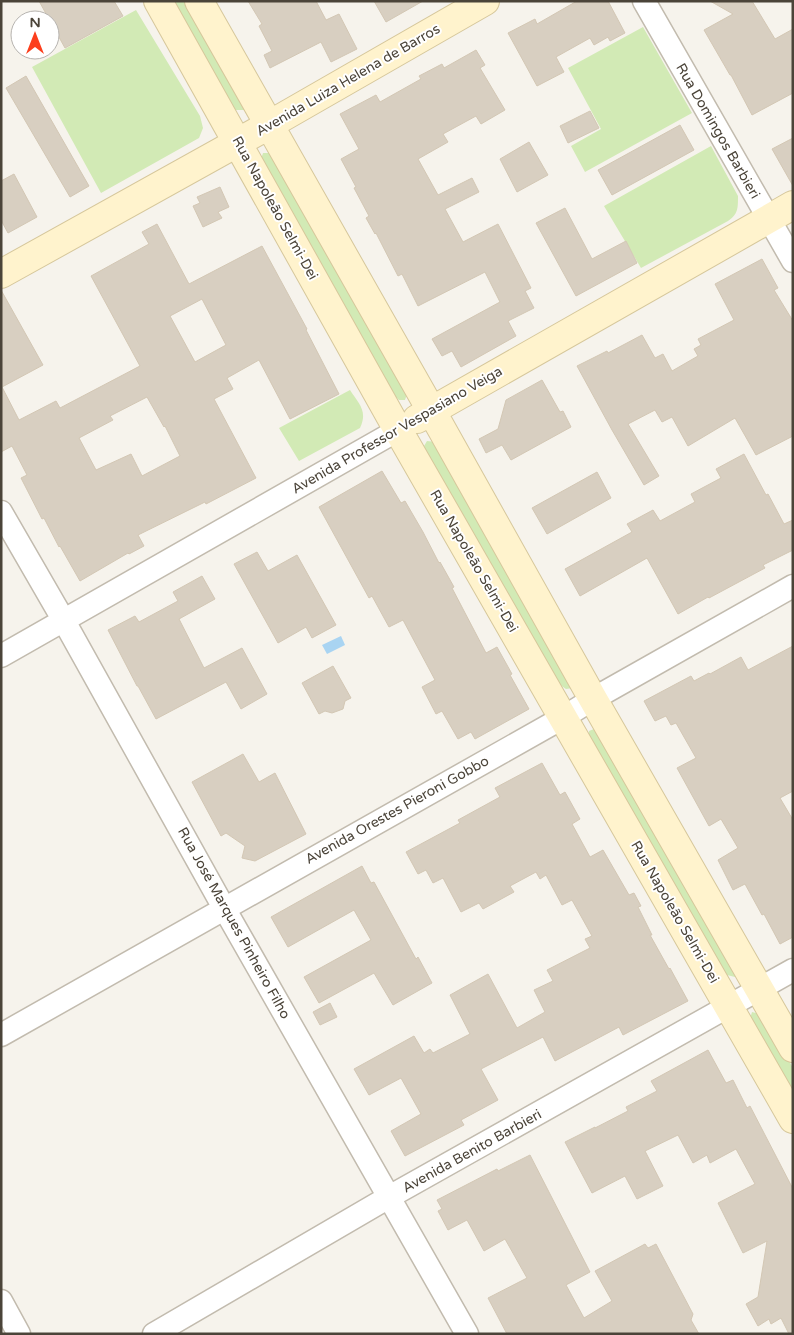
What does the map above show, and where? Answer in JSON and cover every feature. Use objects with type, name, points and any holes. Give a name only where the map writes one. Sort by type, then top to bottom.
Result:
[{"type":"main road","name":"Rua Napoleão Selmi-Dei","points":[[158,1],[398,430],[793,1119]]},
{"type":"main road","points":[[199,1],[593,699],[793,1048]]},
{"type":"main road","name":"Avenida Luiza Helena de Barros","points":[[1,274],[269,125],[484,1]]},
{"type":"main road","name":"Avenida Professor Vespasiano Veiga","points":[[398,430],[793,205]]},
{"type":"street","name":"Rua Domingos Barbieri","points":[[644,1],[793,260]]},
{"type":"street","name":"Avenida Professor Vespasiano Veiga","points":[[1,656],[398,430]]},
{"type":"street","name":"Rua José Marques Pinheiro Filho","points":[[1,512],[467,1334]]},
{"type":"street","name":"Avenida Orestes Pieroni Gobbo","points":[[1,1035],[793,586]]},
{"type":"street","name":"Avenida Benito Barbieri","points":[[154,1334],[389,1197],[793,970]]},
{"type":"street","points":[[1,1301],[19,1334]]},
{"type":"green space","points":[[170,1],[189,1],[245,101],[244,110],[235,110],[230,105]]},
{"type":"green space","points":[[136,10],[200,116],[203,128],[199,138],[101,193],[32,67],[45,60],[60,60],[60,52]]},
{"type":"green space","points":[[643,27],[692,113],[585,172],[571,146],[601,129],[568,68]]},
{"type":"green space","points":[[711,146],[738,196],[736,213],[728,221],[641,268],[604,206]]},
{"type":"green space","points":[[263,153],[269,153],[275,157],[407,394],[405,400],[399,400],[392,393],[261,159]]},
{"type":"green space","points":[[350,390],[363,412],[360,428],[299,461],[279,428]]},
{"type":"green space","points":[[427,441],[436,442],[573,688],[566,689],[556,682],[427,454],[424,446]]},
{"type":"green space","points":[[594,729],[736,967],[735,977],[723,974],[589,741],[589,731]]},
{"type":"green space","points":[[752,1012],[763,1015],[793,1068],[793,1099],[749,1022]]},
{"type":"water","points":[[341,636],[345,645],[327,654],[322,645]]},
{"type":"building","points":[[39,1],[114,1],[123,16],[65,48],[60,39],[60,10],[44,10]]},
{"type":"building","points":[[248,1],[316,1],[326,20],[339,14],[357,49],[331,62],[321,42],[270,68],[264,55],[272,51],[259,26],[262,24]]},
{"type":"building","points":[[374,1],[423,1],[386,22]]},
{"type":"building","points":[[577,1],[608,1],[625,33],[610,41],[608,37],[594,45],[590,38],[556,57],[564,72],[537,86],[508,33],[535,19],[537,24]]},
{"type":"building","points":[[710,1],[752,1],[775,39],[793,29],[793,93],[752,115],[704,30],[733,14]]},
{"type":"building","points":[[476,50],[485,65],[480,68],[505,110],[481,124],[476,116],[443,134],[448,142],[418,159],[438,195],[472,178],[479,192],[445,209],[463,242],[498,224],[531,288],[525,291],[534,308],[508,321],[516,336],[461,367],[452,351],[442,356],[432,339],[500,302],[485,272],[418,306],[402,274],[398,276],[376,233],[366,218],[369,216],[341,159],[359,149],[340,114],[376,95],[380,102],[421,79],[419,76],[442,64],[444,68]]},
{"type":"building","points":[[26,76],[89,186],[70,197],[6,88]]},
{"type":"building","points":[[590,111],[599,128],[568,143],[560,126]]},
{"type":"building","points":[[680,125],[694,150],[612,195],[598,170]]},
{"type":"building","points":[[793,138],[793,186],[772,149]]},
{"type":"building","points":[[529,142],[548,175],[517,192],[500,159]]},
{"type":"building","points":[[14,174],[37,217],[8,233],[1,220],[1,181]]},
{"type":"building","points":[[220,187],[229,207],[218,212],[222,218],[203,227],[193,206],[200,203],[197,197]]},
{"type":"building","points":[[565,208],[592,259],[626,241],[637,263],[576,296],[536,223]]},
{"type":"building","points":[[157,224],[189,284],[262,246],[307,329],[339,394],[290,419],[259,360],[227,378],[233,389],[214,399],[256,478],[206,504],[205,502],[138,535],[144,546],[128,553],[80,581],[44,518],[42,519],[21,478],[27,475],[12,446],[1,452],[1,290],[43,365],[2,387],[19,420],[56,401],[60,408],[140,366],[91,276],[149,244],[142,232]],"holes":[[[202,299],[226,345],[195,362],[170,316]],[[147,397],[165,426],[180,456],[142,476],[131,454],[96,470],[79,438],[113,420],[110,416]]]},
{"type":"building","points":[[762,259],[778,288],[774,290],[793,321],[793,436],[756,455],[735,418],[688,446],[672,417],[662,422],[655,410],[628,424],[659,476],[644,485],[577,366],[607,351],[608,353],[642,335],[655,358],[663,354],[672,371],[698,356],[694,349],[701,345],[698,339],[734,320],[715,284]]},
{"type":"building","points":[[542,380],[560,412],[563,411],[571,427],[511,460],[502,445],[486,453],[479,439],[498,429],[506,400]]},
{"type":"building","points":[[744,454],[784,524],[793,520],[793,550],[763,565],[765,568],[678,614],[647,558],[580,596],[565,569],[632,532],[627,524],[653,510],[660,521],[695,502],[691,494],[721,478],[716,469]]},
{"type":"building","points":[[382,471],[401,503],[405,501],[423,532],[454,587],[452,588],[486,653],[497,647],[529,709],[475,739],[471,732],[458,739],[442,711],[436,714],[422,687],[435,680],[403,620],[389,627],[372,596],[369,598],[319,507]]},
{"type":"building","points":[[597,472],[611,498],[547,534],[532,508]]},
{"type":"building","points":[[257,552],[268,571],[297,555],[336,625],[312,638],[306,627],[278,643],[234,564]]},
{"type":"building","points":[[202,576],[215,599],[179,619],[204,668],[242,648],[267,694],[241,709],[226,682],[156,719],[108,630],[135,616],[139,622],[178,601],[173,592]]},
{"type":"building","points":[[793,646],[793,791],[780,798],[793,820],[793,937],[780,944],[745,884],[733,890],[718,860],[738,848],[721,819],[709,826],[677,768],[696,758],[676,723],[671,725],[666,716],[655,721],[644,701],[691,676],[694,681],[741,657],[748,670]]},
{"type":"building","points":[[333,666],[351,698],[345,701],[343,709],[332,713],[325,711],[319,714],[302,683]]},
{"type":"building","points":[[243,754],[259,782],[275,773],[306,834],[255,861],[242,858],[245,846],[226,833],[221,836],[192,782]]},
{"type":"building","points":[[542,763],[560,795],[565,792],[580,819],[572,824],[590,857],[603,850],[629,895],[634,893],[641,906],[638,907],[652,935],[650,935],[688,1001],[623,1035],[619,1027],[555,1061],[543,1037],[481,1069],[498,1100],[461,1120],[464,1125],[405,1156],[391,1131],[421,1114],[401,1078],[369,1095],[354,1069],[414,1036],[424,1053],[430,1049],[433,1053],[470,1034],[450,995],[488,974],[517,1028],[545,1012],[534,990],[553,981],[547,970],[590,948],[585,939],[592,936],[572,900],[562,905],[546,875],[540,879],[536,872],[510,886],[514,892],[483,909],[479,903],[461,912],[443,878],[433,883],[426,870],[418,874],[406,852],[460,823],[458,820],[500,797],[495,788]]},
{"type":"building","points":[[362,866],[371,883],[374,882],[416,959],[418,957],[432,983],[393,1005],[374,973],[319,1003],[304,977],[371,940],[354,910],[288,947],[271,917]]},
{"type":"building","points":[[330,1003],[337,1017],[320,1025],[313,1012]]},
{"type":"building","points":[[708,1050],[726,1083],[733,1080],[747,1108],[750,1106],[793,1189],[793,1334],[789,1334],[781,1318],[771,1324],[769,1319],[758,1326],[746,1304],[758,1297],[767,1241],[743,1253],[718,1203],[755,1184],[736,1149],[710,1163],[707,1155],[693,1163],[678,1135],[645,1151],[663,1186],[637,1199],[625,1176],[592,1193],[565,1142],[628,1111],[626,1107],[657,1091],[651,1081]]},
{"type":"building","points":[[530,1155],[590,1272],[566,1285],[584,1318],[612,1301],[595,1271],[645,1244],[648,1248],[656,1244],[693,1314],[691,1320],[699,1334],[507,1334],[488,1298],[527,1278],[505,1239],[484,1251],[467,1220],[448,1230],[438,1211],[442,1209],[437,1200],[497,1169],[498,1171]]}]
